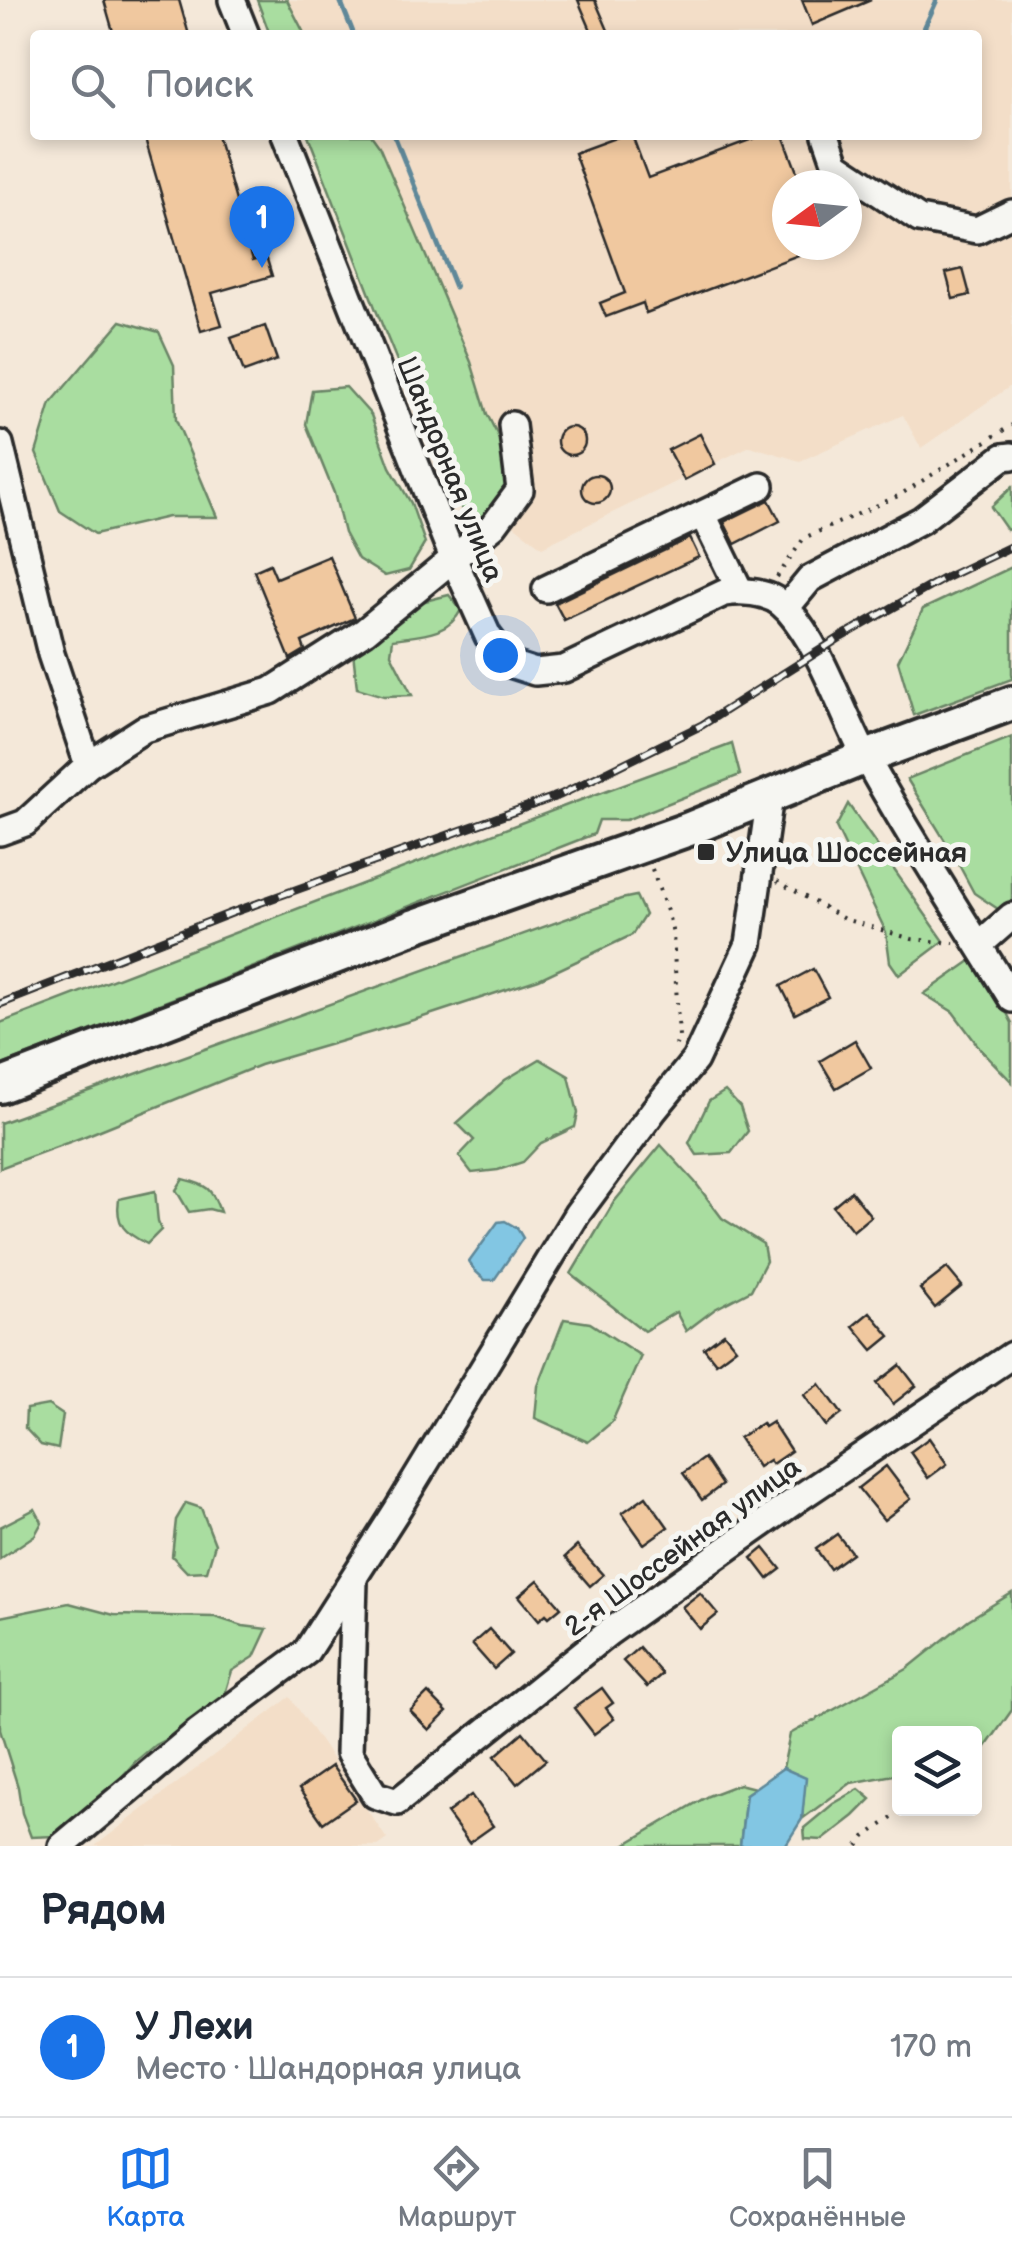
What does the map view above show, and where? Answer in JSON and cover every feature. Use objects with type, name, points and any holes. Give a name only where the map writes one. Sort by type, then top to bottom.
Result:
[{"type":"main road","points":[[0,1086],[415,926],[643,846],[1012,702]]},
{"type":"street","points":[[232,0],[244,30]]},
{"type":"street","name":"Шандорная улица","points":[[288,140],[453,558],[488,636],[510,664],[535,672],[564,668],[724,594],[764,598]]},
{"type":"street","points":[[828,140],[836,164],[918,219],[977,230],[1012,213]]},
{"type":"street","points":[[0,832],[25,824],[88,765],[144,729],[271,691],[365,632],[494,525],[520,490],[512,425]]},
{"type":"street","points":[[0,444],[50,654],[88,765]]},
{"type":"street","points":[[764,598],[810,579],[921,520],[1012,456]]},
{"type":"street","points":[[546,588],[762,486]]},
{"type":"street","points":[[703,515],[764,598],[816,652],[866,757],[1012,999]]},
{"type":"street","points":[[62,1846],[198,1732],[306,1652],[577,1214],[695,1060],[750,944],[770,796]]},
{"type":"street","points":[[979,944],[1012,916]]},
{"type":"street","name":"2-я Шоссейная улица","points":[[354,1577],[350,1754],[375,1795],[398,1802],[608,1633],[798,1498],[1012,1355]]},
{"type":"path","points":[[764,598],[804,538],[898,496],[1012,425]]},
{"type":"path","points":[[643,846],[673,934],[679,1036],[674,1053]]},
{"type":"path","points":[[760,871],[844,920],[912,940],[979,944]]},
{"type":"path","points":[[858,1846],[865,1836],[894,1816]]},
{"type":"shaded area","points":[[280,0],[1012,0],[1012,385],[921,448],[903,415],[800,461],[750,446],[542,547],[483,501],[337,140],[982,140],[982,30],[292,30]]},
{"type":"shaded area","points":[[290,1697],[387,1839],[377,1846],[95,1846]]},
{"type":"green space","points":[[257,0],[287,0],[302,30],[268,30]]},
{"type":"green space","points":[[310,140],[375,140],[379,146],[471,362],[487,414],[515,470],[504,511],[469,520],[451,492]]},
{"type":"green space","points":[[121,321],[159,332],[174,365],[176,420],[217,517],[168,517],[95,534],[60,511],[36,453],[51,403]]},
{"type":"green space","points":[[346,387],[371,415],[425,543],[409,570],[385,576],[358,559],[344,533],[334,493],[306,424],[312,390]]},
{"type":"green space","points":[[1012,487],[1012,528],[1007,530],[991,507]]},
{"type":"green space","points":[[1012,567],[1012,679],[914,715],[898,661],[923,609]]},
{"type":"green space","points":[[449,595],[461,610],[449,625],[432,633],[393,639],[391,654],[412,695],[384,696],[357,688],[353,652],[409,605]]},
{"type":"green space","points":[[1012,737],[1012,907],[1004,913],[974,893],[907,779]]},
{"type":"green space","points":[[732,744],[740,775],[626,820],[599,820],[594,834],[0,1066],[0,1023]]},
{"type":"green space","points":[[848,804],[944,941],[899,975],[890,962],[886,932],[836,827]]},
{"type":"green space","points":[[636,896],[645,915],[632,935],[539,979],[260,1065],[0,1168],[0,1123]]},
{"type":"green space","points":[[978,956],[1012,1023],[1012,1082],[953,1012],[924,994]]},
{"type":"green space","points":[[540,1059],[569,1076],[578,1113],[575,1127],[541,1143],[523,1162],[472,1173],[459,1156],[474,1140],[457,1123],[505,1080]]},
{"type":"green space","points":[[725,1091],[740,1107],[748,1131],[731,1153],[697,1155],[689,1143],[709,1101]]},
{"type":"green space","points":[[661,1145],[722,1218],[763,1244],[766,1261],[751,1290],[715,1309],[686,1331],[676,1312],[644,1331],[571,1274],[614,1202]]},
{"type":"green space","points":[[183,1179],[208,1189],[220,1212],[189,1212],[176,1190]]},
{"type":"green space","points":[[155,1191],[161,1230],[147,1244],[123,1227],[119,1199]]},
{"type":"green space","points":[[564,1319],[590,1323],[641,1356],[612,1422],[588,1442],[535,1418],[538,1386]]},
{"type":"green space","points":[[48,1405],[63,1415],[58,1449],[41,1445],[25,1428],[26,1409]]},
{"type":"green space","points":[[186,1503],[201,1508],[215,1544],[207,1571],[187,1572],[172,1556],[176,1520]]},
{"type":"green space","points":[[35,1509],[42,1522],[35,1535],[0,1559],[0,1527]]},
{"type":"green space","points":[[1012,1593],[1012,1710],[982,1752],[982,1726],[892,1726],[892,1775],[851,1783],[802,1819],[805,1778],[783,1768],[790,1734],[907,1669],[968,1620]]},
{"type":"green space","points":[[69,1603],[114,1615],[215,1617],[267,1629],[254,1657],[232,1671],[223,1700],[195,1724],[155,1745],[55,1836],[31,1837],[0,1730],[0,1617]]},
{"type":"green space","points":[[739,1784],[755,1788],[746,1794],[740,1846],[623,1846],[708,1796]]},
{"type":"green space","points":[[859,1789],[871,1799],[854,1816],[823,1840],[805,1839],[804,1828]]},
{"type":"water","points":[[505,1221],[517,1228],[523,1238],[494,1280],[485,1280],[469,1262],[498,1222]]},
{"type":"water","points":[[783,1768],[806,1778],[802,1819],[785,1846],[740,1846],[746,1794]]},
{"type":"building","points":[[104,0],[179,0],[188,30],[113,30]]},
{"type":"building","points":[[578,0],[595,0],[608,30],[591,30]]},
{"type":"building","points":[[802,0],[871,0],[812,25]]},
{"type":"building","points":[[145,140],[218,140],[253,260],[266,256],[272,276],[212,293],[222,325],[201,331]]},
{"type":"building","points":[[609,140],[634,140],[648,178],[750,140],[785,140],[796,170],[772,170],[772,260],[785,260],[646,313],[643,303],[606,317],[600,303],[625,293],[574,153]]},
{"type":"building","points":[[963,269],[970,295],[953,299],[946,273]]},
{"type":"building","points":[[265,326],[277,360],[244,372],[231,338]]},
{"type":"building","points":[[571,427],[581,431],[585,441],[581,451],[571,455],[561,451],[557,441],[561,431]]},
{"type":"building","points":[[700,434],[715,464],[684,480],[668,450]]},
{"type":"building","points":[[596,475],[606,479],[610,489],[606,499],[596,503],[586,499],[582,489],[586,479]]},
{"type":"building","points":[[769,500],[780,521],[735,544],[724,522]]},
{"type":"building","points":[[690,538],[699,557],[564,620],[555,603]]},
{"type":"building","points":[[329,556],[355,618],[302,642],[305,650],[290,659],[254,571],[270,564],[276,578]]},
{"type":"building","points":[[813,969],[828,997],[795,1014],[781,986]]},
{"type":"building","points":[[855,1040],[871,1068],[836,1088],[820,1061]]},
{"type":"building","points":[[851,1191],[871,1216],[853,1231],[833,1206]]},
{"type":"building","points":[[947,1268],[962,1286],[935,1308],[920,1289]]},
{"type":"building","points":[[870,1312],[890,1336],[873,1350],[853,1326]]},
{"type":"building","points":[[724,1333],[736,1348],[716,1363],[704,1348]]},
{"type":"building","points":[[900,1365],[916,1386],[893,1404],[877,1383]]},
{"type":"building","points":[[820,1384],[842,1414],[826,1426],[804,1395]]},
{"type":"building","points":[[772,1422],[791,1451],[772,1464],[769,1460],[758,1467],[739,1438],[762,1423],[764,1427]]},
{"type":"building","points":[[929,1438],[947,1464],[928,1478],[910,1452]]},
{"type":"building","points":[[704,1458],[722,1485],[702,1500],[683,1473]]},
{"type":"building","points":[[886,1466],[911,1499],[884,1520],[858,1488]]},
{"type":"building","points":[[646,1496],[668,1527],[644,1544],[622,1513]]},
{"type":"building","points":[[837,1534],[852,1553],[830,1569],[816,1549]]},
{"type":"building","points":[[577,1546],[603,1575],[590,1586],[565,1557]]},
{"type":"building","points":[[764,1548],[781,1569],[768,1579],[752,1558]]},
{"type":"building","points":[[538,1580],[561,1607],[539,1620],[519,1596]]},
{"type":"building","points":[[700,1593],[718,1614],[700,1629],[682,1607]]},
{"type":"building","points":[[489,1629],[511,1654],[494,1669],[472,1644]]},
{"type":"building","points":[[639,1647],[662,1674],[647,1687],[623,1661]]},
{"type":"building","points":[[602,1688],[613,1703],[606,1708],[614,1719],[594,1734],[574,1708]]},
{"type":"building","points":[[428,1693],[447,1712],[429,1730],[410,1711]]},
{"type":"building","points":[[523,1732],[546,1760],[517,1784],[495,1756]]},
{"type":"building","points":[[332,1766],[356,1800],[323,1823],[299,1789]]},
{"type":"building","points":[[471,1795],[493,1826],[469,1843],[447,1813]]},
{"type":"waterway","points":[[340,0],[352,30]]},
{"type":"waterway","points":[[923,30],[937,0]]},
{"type":"waterway","points":[[396,140],[455,287]]},
{"type":"railway","points":[[0,1004],[234,912],[560,795],[702,725],[841,637],[943,579],[1012,546]]},
{"type":"place","name":"У Лехи","points":[[262,268]]},
{"type":"place","name":"Улица Шоссейная","points":[[706,852]]}]
